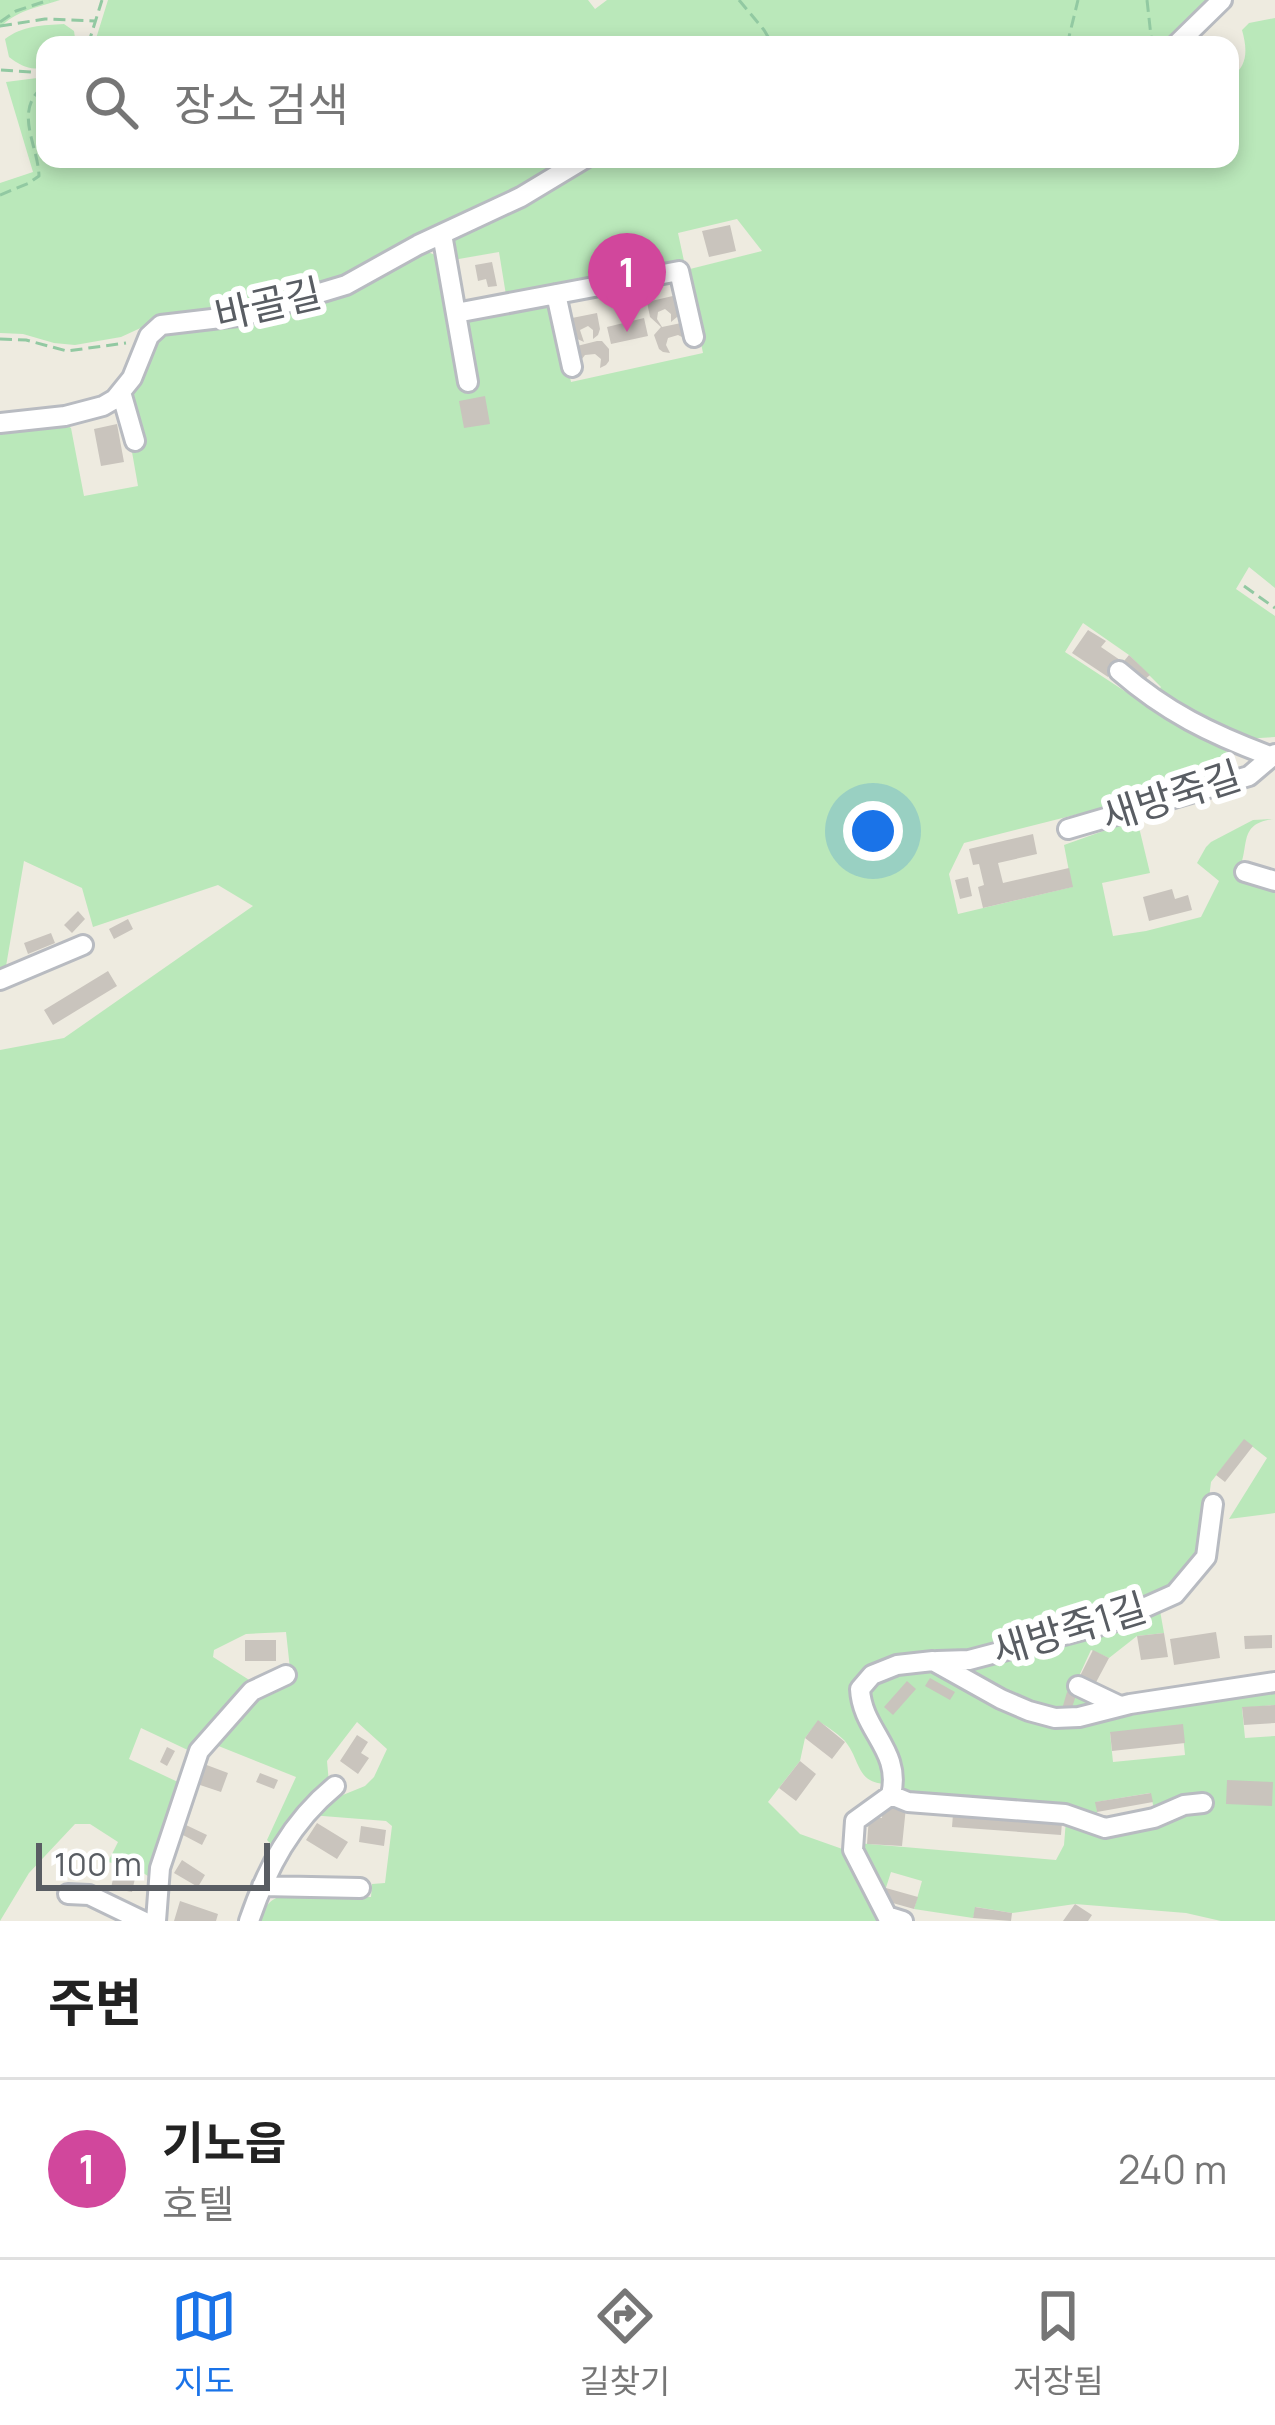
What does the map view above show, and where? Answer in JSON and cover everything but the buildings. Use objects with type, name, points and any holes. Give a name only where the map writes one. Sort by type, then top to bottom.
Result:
[{"type":"lane","points":[[1185,36],[1222,0]]},
{"type":"lane","name":"바골길","points":[[145,347],[161,325],[246,315],[346,285],[569,168]]},
{"type":"lane","points":[[442,234],[468,382]]},
{"type":"lane","points":[[456,313],[679,271],[694,337]]},
{"type":"lane","points":[[556,294],[572,367]]},
{"type":"lane","points":[[0,423],[104,406],[132,378],[145,347]]},
{"type":"lane","points":[[122,392],[135,441]]},
{"type":"lane","name":"새방죽길","points":[[1068,829],[1249,776],[1272,755],[1224,739],[1170,711],[1119,670]]},
{"type":"lane","points":[[1245,872],[1275,881]]},
{"type":"lane","points":[[0,980],[83,945]]},
{"type":"lane","name":"새방죽1길","points":[[891,1795],[896,1778],[892,1762],[865,1712],[860,1689],[872,1675],[915,1661],[969,1660],[1110,1623],[1175,1594],[1206,1557],[1213,1504]]},
{"type":"lane","name":"새방죽1길","points":[[932,1661],[1001,1699],[1055,1718],[1275,1682]]},
{"type":"lane","points":[[156,1921],[160,1868],[199,1750],[252,1691],[286,1675]]},
{"type":"lane","name":"새방죽1길","points":[[1078,1686],[1120,1706]]},
{"type":"lane","points":[[249,1921],[281,1845],[310,1805],[334,1786]]},
{"type":"lane","points":[[902,1921],[887,1916],[853,1850],[855,1820],[891,1795],[908,1802],[1065,1814],[1105,1828],[1204,1802]]},
{"type":"lane","points":[[262,1886],[360,1888]]},
{"type":"lane","points":[[68,1894],[89,1895],[143,1921]]},
{"type":"path","points":[[0,24],[16,11],[49,0]]},
{"type":"path","points":[[91,36],[102,0]]},
{"type":"path","points":[[739,0],[766,36]]},
{"type":"path","points":[[1069,36],[1078,0]]},
{"type":"path","points":[[1148,0],[1151,36]]},
{"type":"path","points":[[0,24],[95,21]]},
{"type":"path","points":[[2,70],[36,74]]},
{"type":"path","points":[[36,93],[28,106],[27,123],[36,157]]},
{"type":"path","points":[[0,195],[29,183],[38,176],[38,168]]},
{"type":"path","points":[[0,340],[26,340],[67,351],[132,343],[145,347]]},
{"type":"path","points":[[1244,586],[1275,608]]},
{"type":"green space","points":[[0,0],[60,0],[20,14],[0,28]]},
{"type":"green space","points":[[108,0],[588,0],[595,9],[607,0],[1214,0],[1178,36],[97,36]]},
{"type":"green space","points":[[1275,18],[1275,588],[1249,567],[1236,589],[1275,616],[1275,737],[1243,739],[1156,693],[1161,687],[1129,655],[1083,623],[1065,652],[1231,754],[1232,770],[1221,778],[964,843],[949,874],[958,914],[1072,887],[1064,845],[1137,819],[1150,873],[1102,883],[1113,936],[1146,931],[1201,917],[1219,881],[1197,863],[1206,847],[1253,820],[1273,819],[1253,826],[1235,876],[1275,888],[1275,1513],[1229,1519],[1267,1458],[1244,1440],[1211,1482],[1202,1555],[1173,1592],[1109,1620],[862,1678],[887,1760],[885,1784],[868,1779],[844,1740],[818,1721],[805,1738],[800,1761],[768,1802],[800,1834],[848,1851],[887,1921],[259,1921],[268,1904],[285,1895],[371,1897],[372,1884],[385,1883],[392,1826],[386,1821],[310,1815],[374,1777],[387,1749],[357,1722],[327,1761],[329,1783],[274,1847],[267,1840],[296,1777],[211,1743],[253,1697],[291,1678],[286,1632],[246,1634],[214,1650],[213,1657],[254,1683],[192,1752],[141,1728],[129,1759],[180,1783],[151,1878],[108,1862],[118,1842],[90,1824],[75,1824],[29,1873],[0,1921],[0,1050],[64,1038],[253,906],[218,885],[93,927],[82,888],[24,861],[5,972],[0,974],[0,428],[62,421],[71,428],[84,496],[138,486],[132,452],[141,446],[127,397],[159,331],[239,320],[425,251],[438,256],[465,319],[554,301],[571,382],[703,353],[686,270],[762,251],[737,219],[678,233],[684,261],[506,295],[499,252],[453,260],[452,239],[456,232],[576,168],[1239,168],[1239,70],[1245,56],[1242,30],[1249,23]]},
{"type":"green space","points":[[64,24],[75,36],[36,36],[36,68],[26,67],[9,57],[5,39],[33,27]]},
{"type":"green space","points":[[36,78],[36,168],[557,168],[380,262],[282,302],[158,320],[121,337],[75,345],[54,343],[0,333],[0,183],[33,172],[6,82]]},
{"type":"green space","points":[[1159,1605],[1164,1633],[1137,1636],[1109,1658],[1091,1650],[1073,1689],[1094,1707],[1058,1715],[974,1678],[975,1667]]},
{"type":"green space","points":[[922,1665],[963,1680],[1025,1713],[1062,1721],[1275,1686],[1275,1705],[1242,1708],[1245,1738],[1275,1736],[1275,1921],[1221,1921],[1186,1913],[1075,1904],[1012,1913],[976,1907],[973,1918],[914,1909],[922,1881],[891,1872],[882,1900],[857,1843],[1056,1860],[1064,1845],[1066,1820],[1093,1833],[1113,1835],[1176,1814],[1213,1809],[1212,1797],[1176,1801],[1155,1812],[1150,1793],[1096,1802],[1098,1821],[1064,1810],[919,1799],[904,1789],[897,1760],[865,1698],[866,1689],[881,1677]],"holes":[[[1182,1725],[1185,1755],[1113,1762],[1110,1733]]]},
{"type":"place","name":"기노읍","points":[[627,332]]}]
